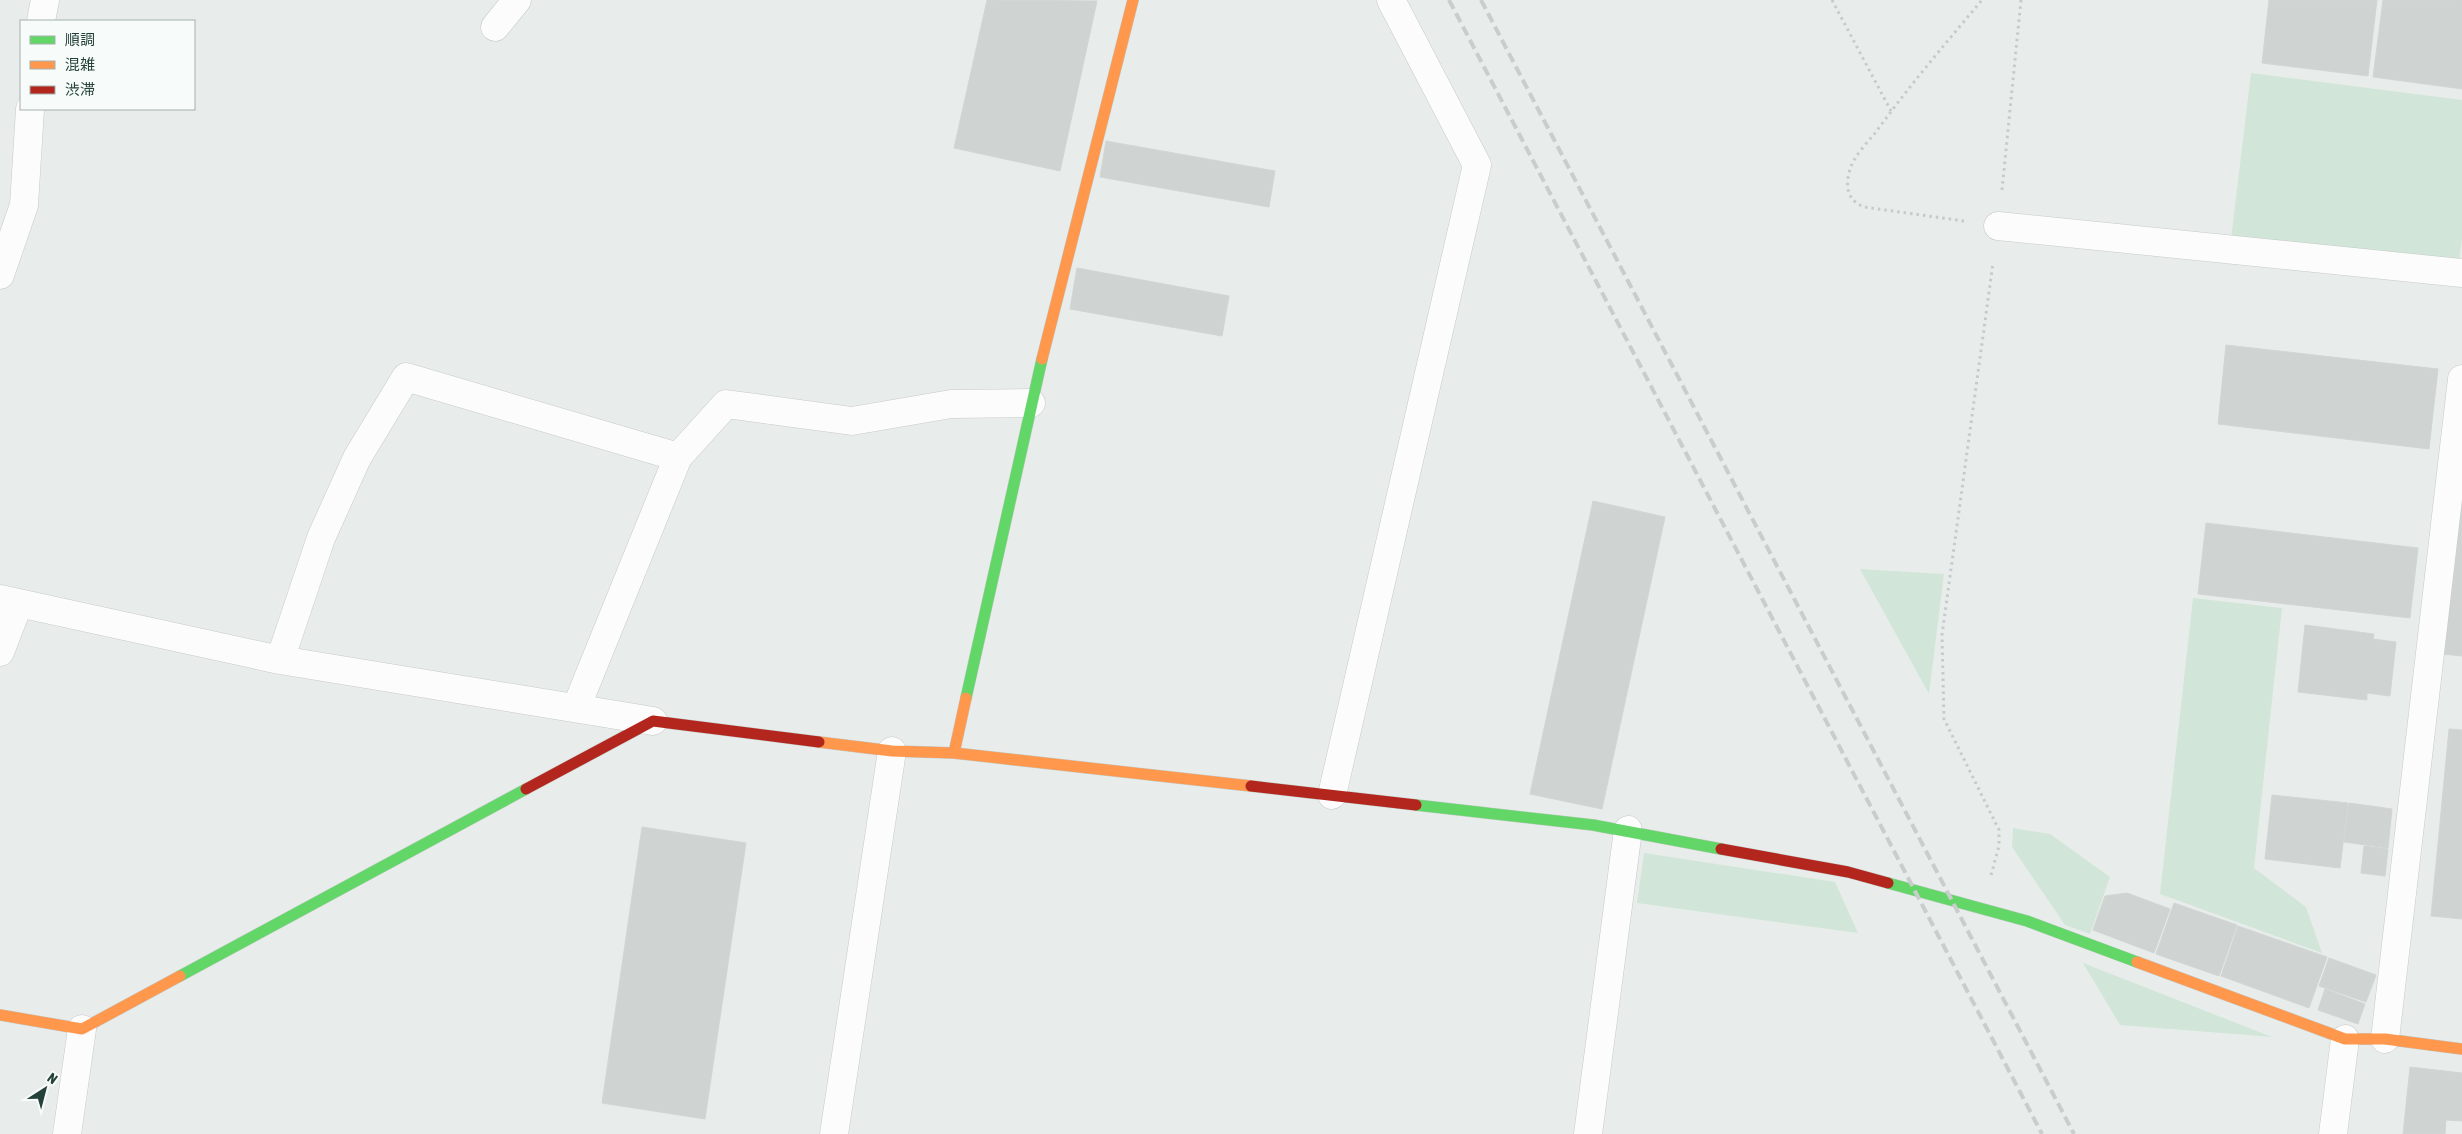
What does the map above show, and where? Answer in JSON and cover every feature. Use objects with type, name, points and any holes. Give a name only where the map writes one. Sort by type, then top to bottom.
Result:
[{"type":"street","points":[[41,20],[45,0]]},
{"type":"street","points":[[495,27],[517,0]]},
{"type":"street","points":[[954,752],[1031,403],[1133,0]]},
{"type":"street","points":[[1332,796],[1477,164],[1391,0]]},
{"type":"street","points":[[0,275],[24,205],[30,110]]},
{"type":"street","points":[[1998,226],[2462,273]]},
{"type":"street","points":[[280,660],[321,538],[356,458],[406,376],[678,457]]},
{"type":"street","points":[[2385,1039],[2462,379]]},
{"type":"street","points":[[576,708],[678,457],[726,404],[852,421],[951,404],[1031,403]]},
{"type":"street","points":[[0,652],[9,601],[280,660],[653,721],[892,751],[954,752],[1628,830],[1848,872],[2027,921],[2346,1039],[2385,1039],[2462,1049]]},
{"type":"street","points":[[0,1015],[82,1029],[653,721]]},
{"type":"street","points":[[834,1134],[892,751]]},
{"type":"street","points":[[1588,1134],[1628,830]]},
{"type":"street","points":[[67,1134],[82,1029]]},
{"type":"street","points":[[2333,1134],[2346,1039]]},
{"type":"path","points":[[1832,0],[1890,112]]},
{"type":"path","points":[[1982,0],[1890,112],[1852,164],[1847,184],[1849,195],[1855,203],[1873,210],[1998,226]]},
{"type":"path","points":[[1989,884],[1999,846],[1999,830],[1944,719],[1942,635],[1998,226],[2021,0]]},
{"type":"green space","points":[[2251,73],[2462,100],[2462,239],[2458,268],[2231,239]]},
{"type":"green space","points":[[1860,569],[1944,574],[1929,694]]},
{"type":"green space","points":[[2193,598],[2282,608],[2254,868],[2306,907],[2322,953],[2160,894]]},
{"type":"green space","points":[[2013,828],[2050,834],[2110,877],[2090,934],[2065,925],[2012,847]]},
{"type":"green space","points":[[1644,853],[1835,882],[1858,933],[1637,903]]},
{"type":"green space","points":[[2083,963],[2272,1037],[2120,1025]]},
{"type":"building","points":[[987,0],[1097,1],[1060,171],[954,148]]},
{"type":"building","points":[[2269,0],[2377,0],[2368,76],[2262,63]]},
{"type":"building","points":[[2383,0],[2462,0],[2462,89],[2373,77]]},
{"type":"building","points":[[1106,141],[1275,171],[1269,207],[1100,177]]},
{"type":"building","points":[[1077,268],[1229,296],[1222,336],[1070,309]]},
{"type":"building","points":[[2226,345],[2438,369],[2429,449],[2218,424]]},
{"type":"building","points":[[2462,496],[2462,656],[2443,654]]},
{"type":"building","points":[[1593,501],[1665,517],[1602,809],[1530,794]]},
{"type":"building","points":[[2206,523],[2418,548],[2410,618],[2198,594]]},
{"type":"building","points":[[2305,625],[2374,634],[2373,639],[2396,642],[2390,696],[2367,693],[2367,700],[2298,692]]},
{"type":"building","points":[[2449,729],[2462,730],[2462,919],[2431,916]]},
{"type":"building","points":[[2272,795],[2348,803],[2340,868],[2265,859]]},
{"type":"building","points":[[2349,803],[2392,809],[2388,848],[2344,842]]},
{"type":"building","points":[[642,827],[746,843],[705,1119],[602,1103]]},
{"type":"building","points":[[2364,846],[2388,849],[2385,876],[2361,873]]},
{"type":"building","points":[[2127,893],[2170,909],[2154,953],[2093,930],[2105,896]]},
{"type":"building","points":[[2174,903],[2237,925],[2219,976],[2156,954]]},
{"type":"building","points":[[2238,926],[2327,957],[2309,1008],[2221,976]]},
{"type":"building","points":[[2329,958],[2376,975],[2366,1002],[2319,986]]},
{"type":"building","points":[[2325,989],[2365,1004],[2358,1024],[2318,1010]]},
{"type":"building","points":[[2410,1067],[2462,1073],[2462,1121],[2446,1120],[2445,1134],[2403,1134]]},
{"type":"railway","points":[[1449,0],[2042,1134]]},
{"type":"railway","points":[[1481,0],[2074,1134]]},
{"type":"traffic: fast","points":[[966,698],[1042,359]]},
{"type":"traffic: fast","points":[[180,976],[526,789]]},
{"type":"traffic: fast","points":[[1416,805],[1593,825],[1721,849]]},
{"type":"traffic: fast","points":[[1888,883],[2027,921],[2137,962]]},
{"type":"traffic: slow","points":[[1042,359],[1133,0]]},
{"type":"traffic: slow","points":[[819,742],[892,751],[954,753],[966,698]]},
{"type":"traffic: slow","points":[[954,753],[1251,786]]},
{"type":"traffic: slow","points":[[2137,962],[2345,1039],[2385,1039],[2462,1049]]},
{"type":"traffic: slow","points":[[0,1015],[82,1029],[180,976]]},
{"type":"traffic: jam","points":[[526,789],[653,721],[819,742]]},
{"type":"traffic: jam","points":[[1251,786],[1416,805]]},
{"type":"traffic: jam","points":[[1721,849],[1848,872],[1888,883]]}]
